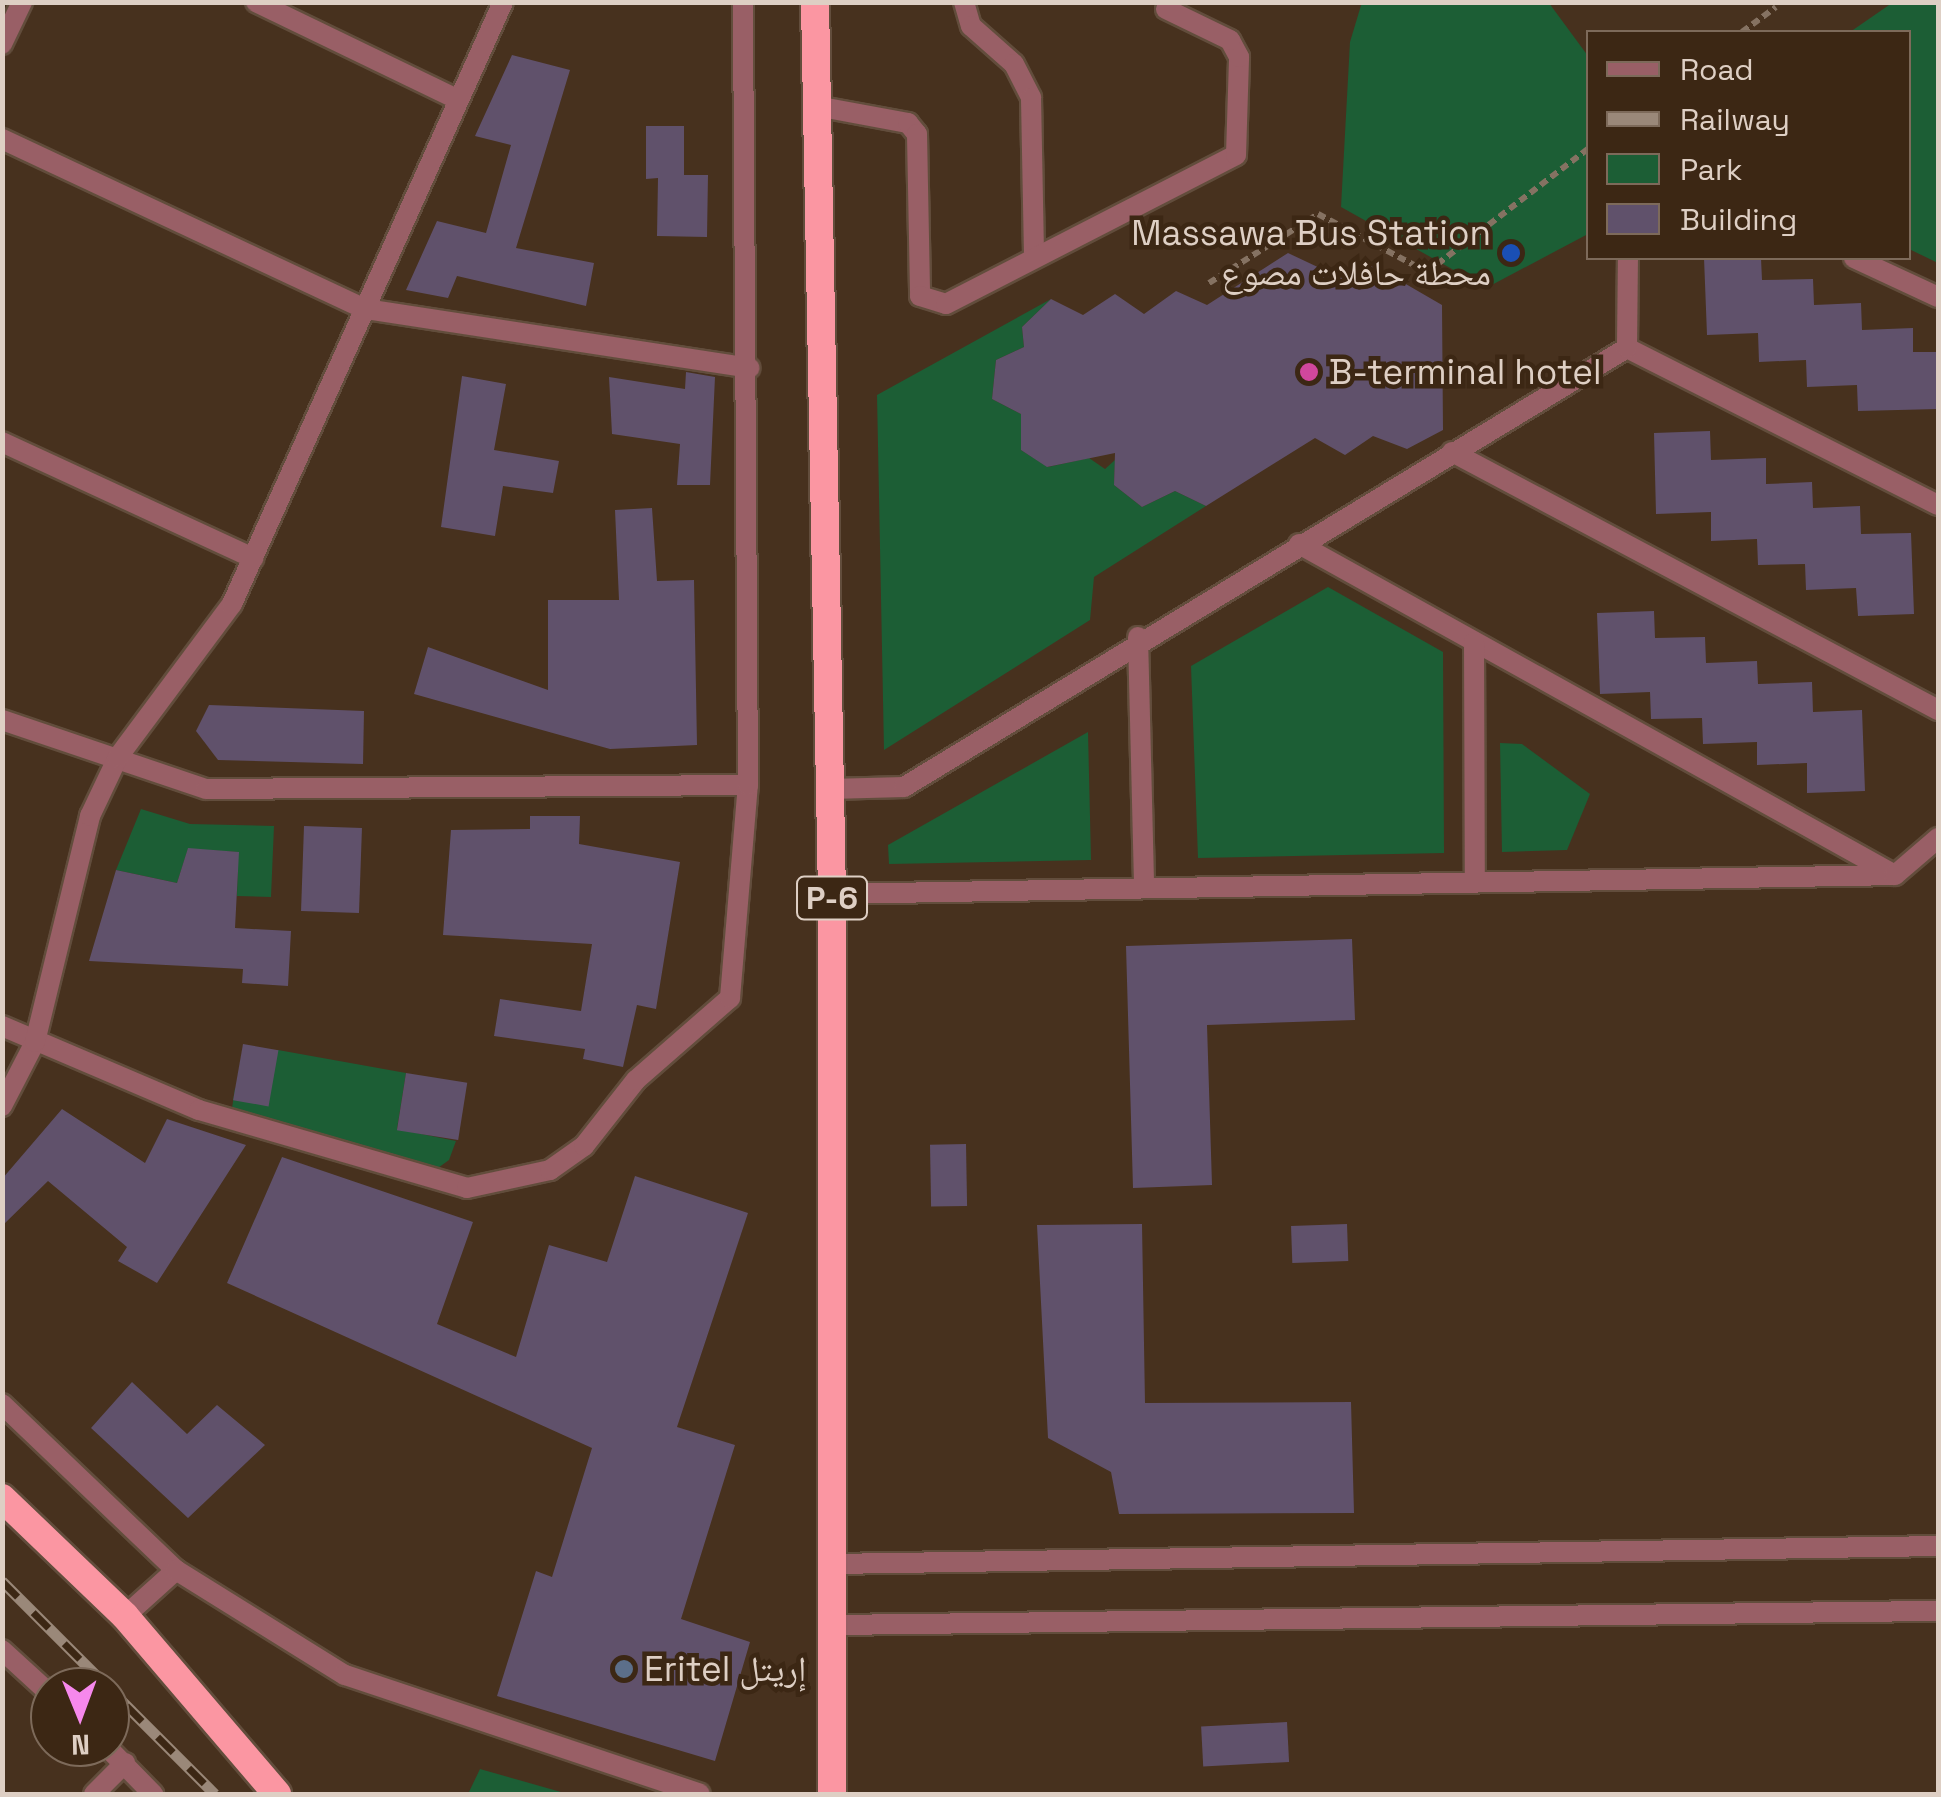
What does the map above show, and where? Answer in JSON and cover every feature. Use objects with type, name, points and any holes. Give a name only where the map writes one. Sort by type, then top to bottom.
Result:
[{"type":"highway","name":"P-6","points":[[814,2],[832,894],[832,1794]]},
{"type":"highway","points":[[2,1498],[125,1616],[277,1794]]},
{"type":"street","points":[[2,44],[22,2]]},
{"type":"street","points":[[256,2],[459,100]]},
{"type":"street","points":[[2,1106],[35,1042],[90,816],[118,757],[232,604],[503,2]]},
{"type":"street","points":[[2,1026],[199,1110],[430,1185],[467,1188],[550,1170],[730,998],[748,785],[750,368],[742,2]]},
{"type":"street","points":[[964,2],[971,26],[1014,64],[1032,98],[1034,254]]},
{"type":"street","points":[[816,106],[908,123],[917,134],[920,296],[930,306],[1236,155],[1239,57],[1230,40],[1166,9]]},
{"type":"street","points":[[2,139],[365,309],[750,368]]},
{"type":"street","points":[[1628,260],[1628,348]]},
{"type":"street","points":[[1858,260],[1938,297]]},
{"type":"street","points":[[830,789],[904,786],[1138,637],[1628,348]]},
{"type":"street","points":[[1628,348],[1938,505]]},
{"type":"street","points":[[2,442],[253,558]]},
{"type":"street","points":[[1452,452],[1938,710]]},
{"type":"street","points":[[1299,544],[1895,875]]},
{"type":"street","points":[[1138,637],[1144,884]]},
{"type":"street","points":[[1474,642],[1476,879]]},
{"type":"street","points":[[2,720],[206,789],[748,785]]},
{"type":"street","points":[[832,894],[1144,884],[1895,875],[1938,838]]},
{"type":"street","points":[[2,1404],[176,1570],[345,1675],[700,1794]]},
{"type":"street","points":[[832,1564],[1938,1546]]},
{"type":"street","points":[[125,1616],[176,1570]]},
{"type":"street","points":[[833,1624],[1938,1612]]},
{"type":"street","points":[[2,1650],[30,1676]]},
{"type":"street","points":[[94,1794],[121,1767]]},
{"type":"street","points":[[128,1767],[152,1794]]},
{"type":"path","points":[[1745,30],[1776,6]]},
{"type":"path","points":[[1209,283],[1318,214],[1427,272],[1586,151]]},
{"type":"green space","points":[[1362,2],[1549,3],[1586,53],[1586,235],[1486,288],[1341,207],[1350,42]]},
{"type":"green space","points":[[1892,3],[1938,3],[1938,263],[1911,250],[1911,30],[1853,30]]},
{"type":"green space","points":[[1051,299],[1022,327],[1024,347],[996,360],[992,399],[1021,414],[1021,450],[1048,467],[1089,458],[1105,469],[1115,460],[1114,485],[1142,507],[1175,491],[1206,506],[1094,577],[1090,620],[884,750],[877,395]]},
{"type":"green space","points":[[1328,587],[1443,652],[1444,853],[1198,858],[1191,666]]},
{"type":"green space","points":[[1088,732],[1091,860],[889,864],[888,845]]},
{"type":"green space","points":[[1500,743],[1522,744],[1590,794],[1567,850],[1502,852]]},
{"type":"green space","points":[[141,809],[190,824],[274,826],[271,897],[237,896],[238,852],[188,849],[177,883],[116,870]]},
{"type":"green space","points":[[278,1050],[406,1073],[397,1129],[456,1141],[449,1160],[431,1173],[231,1115],[235,1088],[270,1093]]},
{"type":"green space","points":[[480,1769],[568,1794],[468,1794]]},
{"type":"building","points":[[512,55],[570,70],[516,248],[594,263],[586,306],[457,276],[448,298],[406,290],[437,221],[486,233],[511,145],[475,136]]},
{"type":"building","points":[[646,126],[684,126],[684,175],[708,175],[707,237],[657,236],[658,178],[646,179]]},
{"type":"building","points":[[1288,253],[1341,278],[1373,265],[1442,305],[1443,430],[1407,449],[1373,436],[1345,455],[1315,438],[1206,506],[1175,491],[1142,507],[1114,485],[1115,453],[1047,467],[1021,450],[1021,414],[992,399],[996,360],[1024,347],[1022,327],[1051,299],[1083,315],[1115,294],[1144,314],[1176,291],[1207,305]]},
{"type":"building","points":[[1704,260],[1761,260],[1762,280],[1813,279],[1814,305],[1861,303],[1862,330],[1913,328],[1913,352],[1938,352],[1938,409],[1858,411],[1857,385],[1807,387],[1806,360],[1759,362],[1758,333],[1707,335]]},
{"type":"building","points":[[686,372],[715,377],[710,485],[677,485],[680,444],[612,434],[609,377],[685,389]]},
{"type":"building","points":[[462,376],[506,384],[494,450],[559,461],[553,493],[503,486],[495,536],[441,527]]},
{"type":"building","points":[[1710,431],[1711,460],[1766,458],[1766,484],[1812,482],[1813,508],[1860,506],[1861,534],[1911,533],[1914,614],[1858,616],[1856,588],[1806,590],[1805,564],[1758,565],[1757,539],[1711,541],[1711,512],[1656,514],[1654,433]]},
{"type":"building","points":[[652,508],[657,581],[694,580],[697,745],[610,749],[414,694],[428,647],[548,690],[548,600],[619,600],[615,510]]},
{"type":"building","points":[[1654,611],[1655,638],[1705,637],[1706,663],[1757,661],[1758,684],[1812,682],[1813,712],[1862,710],[1865,791],[1807,793],[1807,763],[1757,765],[1757,742],[1703,744],[1702,718],[1651,719],[1650,692],[1600,694],[1597,613]]},
{"type":"building","points":[[209,705],[364,711],[363,764],[218,760],[196,731]]},
{"type":"building","points":[[530,816],[580,816],[579,844],[680,862],[656,1009],[637,1005],[623,1067],[583,1059],[585,1049],[494,1036],[500,999],[581,1011],[592,944],[443,935],[451,830],[530,829]]},
{"type":"building","points":[[304,826],[362,828],[359,913],[301,911]]},
{"type":"building","points":[[188,848],[239,852],[235,928],[291,931],[288,986],[242,983],[243,969],[89,961],[116,870],[177,883]]},
{"type":"building","points":[[1352,939],[1355,1020],[1207,1025],[1212,1185],[1133,1188],[1126,946]]},
{"type":"building","points":[[243,1044],[278,1050],[269,1106],[233,1100]]},
{"type":"building","points":[[406,1073],[467,1083],[458,1140],[397,1130]]},
{"type":"building","points":[[62,1109],[145,1163],[167,1119],[246,1145],[157,1283],[118,1261],[127,1247],[48,1181],[2,1226],[2,1179]]},
{"type":"building","points":[[966,1144],[967,1206],[931,1207],[930,1145]]},
{"type":"building","points":[[282,1157],[473,1222],[437,1324],[516,1357],[549,1245],[607,1262],[635,1176],[748,1213],[677,1427],[735,1445],[681,1619],[750,1642],[715,1761],[497,1696],[536,1571],[552,1577],[592,1448],[227,1283]]},
{"type":"building","points":[[1142,1224],[1145,1403],[1351,1402],[1354,1513],[1119,1514],[1111,1472],[1048,1438],[1037,1225]]},
{"type":"building","points":[[1347,1224],[1348,1261],[1292,1263],[1291,1226]]},
{"type":"building","points":[[132,1382],[187,1434],[217,1405],[265,1445],[188,1518],[91,1428]]},
{"type":"building","points":[[1287,1722],[1289,1762],[1203,1766],[1201,1727]]},
{"type":"railway","points":[[2,1581],[215,1794]]},
{"type":"place","name":"Massawa Bus Station محطة حافلات مصوع","points":[[1511,253]]},
{"type":"place","name":"B-terminal hotel","points":[[1309,372]]},
{"type":"place","name":"Eritel إريتل","points":[[624,1669]]}]
